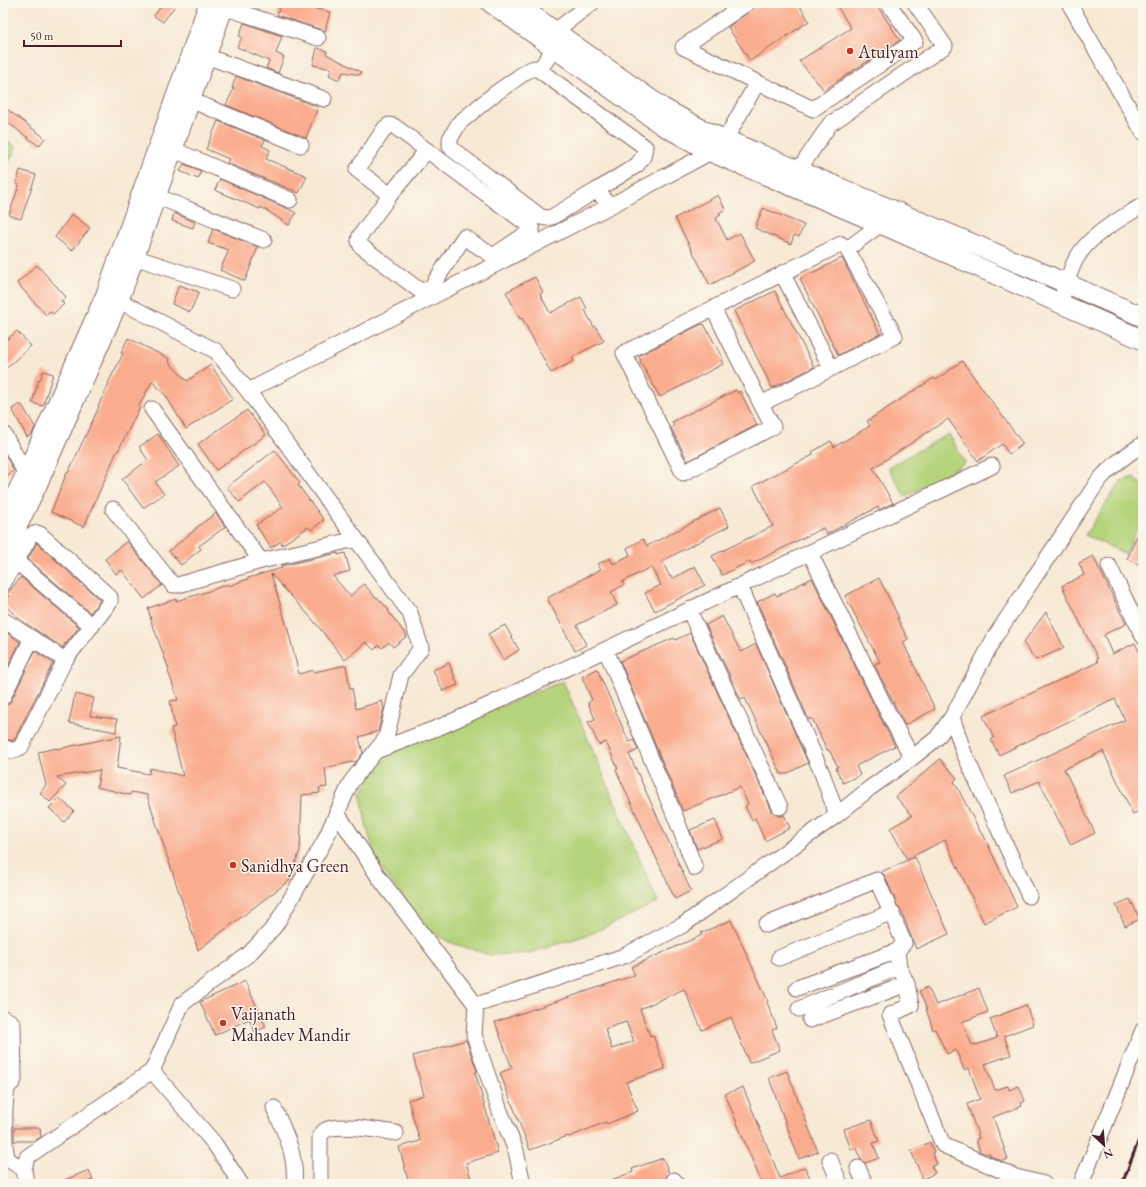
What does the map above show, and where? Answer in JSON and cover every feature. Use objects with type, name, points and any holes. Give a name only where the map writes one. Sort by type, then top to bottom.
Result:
[{"type":"street","points":[[491,3],[555,39],[663,108],[705,131],[1143,317]]},
{"type":"street","points":[[515,3],[555,39],[662,125],[710,152],[881,224],[1143,340]]},
{"type":"street","points":[[539,70],[555,39],[592,3]]},
{"type":"street","points":[[746,3],[683,47],[813,109],[915,41],[888,3]]},
{"type":"street","points":[[798,171],[830,124],[945,46],[914,3]]},
{"type":"street","points":[[1069,3],[1143,132]]},
{"type":"street","points":[[219,4],[318,38]]},
{"type":"street","points":[[3,521],[134,257],[206,56],[219,4]]},
{"type":"street","points":[[3,584],[10,558],[38,483],[113,297],[219,4]]},
{"type":"street","points":[[206,56],[324,99]]},
{"type":"street","points":[[534,68],[539,70],[645,147],[643,157],[637,165],[597,190],[552,217],[541,217],[452,149],[450,139],[465,118],[493,95],[527,71],[534,68]]},
{"type":"street","points":[[725,140],[757,83]]},
{"type":"street","points":[[190,100],[300,145]]},
{"type":"street","points":[[248,391],[462,281],[496,259],[532,230],[531,227],[427,150],[394,126],[389,125],[385,128],[357,170],[390,195]]},
{"type":"street","points":[[172,149],[290,200]]},
{"type":"street","points":[[427,150],[390,195],[360,236],[359,241],[361,246],[419,290],[426,290],[432,286],[464,237],[496,259]]},
{"type":"street","points":[[496,259],[610,206],[710,152]]},
{"type":"street","points":[[597,190],[610,206]]},
{"type":"street","points":[[156,196],[264,240]]},
{"type":"street","points":[[1060,303],[1075,261],[1080,252],[1090,241],[1104,230],[1143,205]]},
{"type":"street","points":[[847,249],[881,224]]},
{"type":"street","points":[[713,308],[761,404],[773,427],[683,472],[624,353],[782,273],[841,244],[847,249],[895,336],[761,404]]},
{"type":"street","points":[[134,257],[232,289]]},
{"type":"street","points":[[444,269],[462,281]]},
{"type":"street","points":[[782,273],[831,368]]},
{"type":"street","points":[[25,1177],[27,1157],[152,1071],[182,1004],[249,954],[275,926],[324,842],[350,782],[386,738],[401,675],[421,648],[410,613],[248,391],[216,351],[113,297]]},
{"type":"street","points":[[152,409],[260,561]]},
{"type":"street","points":[[3,433],[26,474]]},
{"type":"street","points":[[476,1005],[624,956],[683,925],[837,815],[936,738],[952,717],[996,635],[1100,480],[1110,468],[1124,456],[1143,444]]},
{"type":"street","points":[[375,751],[456,719],[606,650],[992,466]]},
{"type":"street","points":[[113,509],[173,585],[178,585],[260,561],[356,539]]},
{"type":"street","points":[[3,747],[13,751],[21,747],[65,660],[110,602],[110,597],[40,534],[37,533],[31,535],[10,558]]},
{"type":"street","points":[[810,553],[883,703],[912,758]]},
{"type":"street","points":[[10,558],[92,626]]},
{"type":"street","points":[[1109,566],[1143,636]]},
{"type":"street","points":[[740,586],[822,773],[837,815]]},
{"type":"street","points":[[689,610],[780,807]]},
{"type":"street","points":[[3,620],[65,660]]},
{"type":"street","points":[[3,697],[32,638]]},
{"type":"street","points":[[606,650],[678,821],[695,868]]},
{"type":"street","points":[[952,717],[964,753],[1029,896]]},
{"type":"street","points":[[337,813],[380,879],[476,1005],[474,1035],[500,1112],[516,1151],[523,1184]]},
{"type":"street","points":[[766,925],[877,880],[904,943],[897,951],[797,988]]},
{"type":"street","points":[[779,958],[892,912]]},
{"type":"street","points":[[897,951],[899,967],[907,984],[911,1005],[890,1015],[943,1145],[1016,1177],[1044,1184]]},
{"type":"street","points":[[799,1009],[899,967]]},
{"type":"street","points":[[810,1020],[907,984]]},
{"type":"street","points":[[3,1018],[11,1022],[13,1025],[14,1080],[8,1087],[5,1110],[6,1155],[25,1177]]},
{"type":"street","points":[[1081,1184],[1143,1030]]},
{"type":"street","points":[[152,1071],[214,1143],[241,1184]]},
{"type":"street","points":[[274,1108],[289,1141],[295,1177],[294,1184]]},
{"type":"street","points":[[320,1184],[320,1136],[324,1131],[352,1126],[396,1133]]},
{"type":"street","points":[[830,1160],[840,1184]]},
{"type":"street","points":[[858,1168],[865,1184]]},
{"type":"green space","points":[[3,137],[16,147],[6,168],[3,166]]},
{"type":"green space","points":[[949,434],[965,463],[905,497],[888,467]]},
{"type":"green space","points":[[1134,477],[1143,487],[1143,495],[1141,500],[1143,502],[1143,515],[1126,554],[1085,535],[1121,481]]},
{"type":"green space","points":[[563,681],[658,902],[593,933],[530,953],[490,955],[449,942],[427,929],[378,864],[367,829],[361,795],[376,767],[392,751]]},
{"type":"building","points":[[163,3],[177,3],[163,22],[154,16]]},
{"type":"building","points":[[281,3],[314,3],[312,8],[330,12],[325,31],[277,15]]},
{"type":"building","name":"Atulyam","points":[[761,3],[798,3],[809,21],[750,61],[728,27]]},
{"type":"building","name":"Atulyam","points":[[835,3],[875,3],[900,40],[824,90],[799,61],[851,28]]},
{"type":"building","points":[[244,23],[282,36],[276,53],[284,57],[278,73],[266,68],[269,61],[237,47],[242,37],[239,36]]},
{"type":"building","points":[[317,48],[327,51],[326,54],[361,72],[360,75],[343,72],[339,80],[329,75],[332,69],[313,65]]},
{"type":"building","points":[[236,76],[318,107],[306,138],[226,105],[234,88],[232,88]]},
{"type":"building","points":[[3,106],[45,138],[39,146],[3,119]]},
{"type":"building","points":[[218,121],[265,140],[262,146],[270,150],[266,159],[307,176],[299,193],[227,163],[229,159],[206,149]]},
{"type":"building","points":[[184,164],[201,171],[198,179],[180,171]]},
{"type":"building","points":[[20,170],[36,175],[21,219],[9,215],[19,185],[16,184]]},
{"type":"building","points":[[220,179],[296,213],[289,225],[261,207],[260,209],[215,190]]},
{"type":"building","points":[[718,195],[725,209],[719,213],[721,215],[716,218],[727,240],[740,233],[755,261],[710,285],[675,218]]},
{"type":"building","points":[[763,208],[804,225],[799,237],[794,235],[791,244],[755,228]]},
{"type":"building","points":[[174,213],[195,222],[193,228],[172,221]]},
{"type":"building","points":[[72,214],[90,228],[72,251],[55,237]]},
{"type":"building","points":[[213,229],[258,247],[245,281],[220,270],[229,250],[208,243]]},
{"type":"building","points":[[842,258],[880,334],[838,355],[800,279]]},
{"type":"building","points":[[37,265],[66,297],[61,301],[64,304],[53,314],[50,311],[46,315],[17,283]]},
{"type":"building","points":[[535,277],[543,292],[540,294],[550,313],[581,297],[587,309],[585,310],[589,318],[604,341],[572,357],[574,361],[551,373],[522,318],[520,319],[506,292]]},
{"type":"building","points":[[179,285],[199,292],[190,312],[172,304]]},
{"type":"building","points":[[775,291],[814,367],[772,388],[734,311]]},
{"type":"building","points":[[704,324],[723,359],[721,360],[723,364],[660,397],[638,356]]},
{"type":"building","points":[[17,331],[31,346],[3,371],[3,343]]},
{"type":"building","points":[[128,338],[170,359],[169,362],[187,381],[211,365],[233,399],[186,429],[166,396],[152,381],[117,451],[84,527],[51,512],[67,472],[68,473],[99,407],[98,406],[109,384],[108,383],[123,354],[121,353]]},
{"type":"building","points":[[962,361],[1023,444],[1009,454],[1002,444],[978,461],[948,419],[873,468],[893,503],[879,510],[878,507],[827,534],[823,528],[751,564],[750,561],[722,575],[712,556],[773,526],[753,486],[813,455],[812,452],[831,441],[834,447],[870,426],[867,421],[934,378],[936,380]]},
{"type":"building","points":[[43,371],[53,374],[43,406],[32,403]]},
{"type":"building","points":[[736,390],[738,393],[740,391],[757,425],[688,461],[671,428],[674,426],[672,422]]},
{"type":"building","points":[[18,405],[22,405],[35,427],[32,434],[27,437],[12,409]]},
{"type":"building","points":[[247,410],[266,435],[216,470],[198,444]]},
{"type":"building","points":[[158,434],[179,466],[155,482],[164,494],[143,508],[122,479],[148,460],[139,447]]},
{"type":"building","points":[[275,450],[300,483],[298,485],[324,520],[311,530],[308,527],[282,545],[281,541],[271,548],[256,525],[283,507],[265,482],[239,502],[227,487]]},
{"type":"building","points":[[3,451],[14,471],[3,477]]},
{"type":"building","points":[[720,508],[729,526],[662,561],[672,579],[695,566],[705,585],[655,611],[645,593],[661,585],[651,567],[622,582],[624,585],[611,592],[617,605],[577,625],[586,645],[575,651],[547,598],[601,569],[598,564],[610,558],[613,564],[630,555],[627,548],[643,539],[647,546]]},
{"type":"building","points":[[216,513],[225,527],[199,546],[201,549],[181,565],[169,551]]},
{"type":"building","points":[[1143,522],[1143,566],[1127,559]]},
{"type":"building","points":[[127,541],[162,585],[144,599],[122,570],[116,574],[105,559]]},
{"type":"building","points":[[37,543],[100,600],[90,613],[28,559]]},
{"type":"building","points":[[338,553],[338,555],[345,553],[350,571],[333,576],[350,596],[364,584],[389,610],[388,611],[407,636],[393,647],[389,642],[382,648],[379,645],[374,650],[366,642],[345,660],[313,620],[271,574],[288,630],[299,674],[313,670],[314,672],[346,665],[350,689],[352,688],[356,709],[382,701],[384,708],[378,731],[359,737],[363,753],[357,761],[325,768],[327,787],[319,788],[320,793],[302,795],[300,850],[290,880],[198,950],[147,795],[131,792],[130,795],[97,787],[100,770],[57,777],[66,785],[50,802],[40,793],[46,785],[38,752],[121,736],[117,768],[149,774],[150,768],[183,776],[171,728],[175,727],[170,701],[178,700],[168,671],[169,670],[153,628],[148,608],[176,599],[176,601],[228,584],[229,586],[248,578],[282,568],[281,566]]},
{"type":"building","points":[[1093,556],[1126,624],[1104,635],[1112,654],[1135,643],[1143,659],[1143,809],[1133,814],[1103,751],[1064,769],[1095,833],[1071,845],[1039,781],[1012,793],[1004,776],[1125,720],[1115,699],[999,755],[991,740],[994,738],[983,716],[1098,662],[1096,660],[1098,659],[1062,586],[1084,575],[1079,563]]},
{"type":"building","points":[[21,577],[79,627],[66,644],[65,643],[63,648],[22,621],[3,604],[9,596],[7,594]]},
{"type":"building","points":[[812,578],[895,746],[856,766],[860,775],[843,783],[836,768],[838,767],[829,750],[827,750],[812,718],[809,720],[757,602],[775,593],[777,596]]},
{"type":"building","points":[[879,578],[908,639],[903,642],[935,709],[905,725],[874,664],[880,662],[845,596]]},
{"type":"building","points":[[1046,612],[1064,648],[1036,660],[1023,643]]},
{"type":"building","points":[[722,616],[741,652],[756,644],[808,763],[786,774],[781,774],[745,698],[741,700],[706,625]]},
{"type":"building","points":[[505,625],[519,650],[503,660],[488,634]]},
{"type":"building","points":[[3,630],[20,642],[3,677]]},
{"type":"building","points":[[690,633],[772,811],[779,816],[784,815],[790,828],[765,841],[755,818],[752,820],[745,806],[748,804],[740,787],[683,811],[620,661],[674,638],[675,640]]},
{"type":"building","points":[[35,651],[53,663],[14,740],[3,738],[3,706],[8,705],[11,701]]},
{"type":"building","points":[[449,663],[458,685],[443,691],[433,670]]},
{"type":"building","points":[[597,669],[629,742],[634,740],[638,750],[629,754],[691,891],[675,899],[616,770],[618,769],[606,742],[599,745],[588,722],[595,719],[588,703],[592,700],[582,677]]},
{"type":"building","points":[[75,694],[94,698],[90,716],[117,719],[116,732],[69,723]]},
{"type":"building","points":[[940,759],[957,778],[954,781],[982,835],[983,834],[1017,907],[984,923],[945,840],[907,859],[890,828],[912,816],[896,797]]},
{"type":"building","points":[[59,798],[74,811],[64,822],[49,808]]},
{"type":"building","points":[[715,820],[723,839],[697,849],[690,830]]},
{"type":"building","points":[[915,857],[949,934],[916,949],[900,908],[897,905],[885,876],[881,872]]},
{"type":"building","points":[[1130,899],[1140,919],[1125,926],[1116,905]]},
{"type":"building","points":[[731,920],[768,1001],[767,1002],[777,1028],[772,1030],[780,1050],[749,1063],[731,1017],[702,1030],[684,989],[640,1009],[650,1036],[653,1035],[665,1069],[626,1082],[638,1111],[607,1124],[606,1122],[569,1137],[568,1136],[530,1150],[500,1073],[512,1068],[495,1022],[635,975],[631,967],[702,935],[701,933]],"holes":[[[626,1022],[634,1041],[612,1049],[605,1029]]]},
{"type":"building","points":[[245,981],[266,1027],[255,1032],[249,1019],[215,1035],[200,1002]]},
{"type":"building","points":[[928,987],[936,1005],[979,988],[988,1012],[962,1022],[972,1045],[997,1038],[990,1019],[1026,1005],[1033,1025],[1004,1036],[1011,1055],[985,1064],[995,1090],[1008,1086],[1009,1090],[1019,1086],[1025,1101],[1021,1103],[1022,1106],[993,1117],[1008,1159],[1002,1161],[990,1156],[989,1154],[980,1152],[976,1139],[979,1138],[967,1104],[980,1099],[969,1068],[964,1070],[956,1050],[947,1054],[935,1029],[933,1030],[927,1009],[919,991]]},
{"type":"building","points":[[466,1040],[477,1071],[475,1072],[498,1153],[466,1163],[473,1184],[417,1184],[416,1181],[409,1183],[399,1147],[420,1141],[408,1100],[424,1095],[413,1056]]},
{"type":"building","points":[[787,1071],[818,1152],[799,1159],[769,1078]]},
{"type":"building","points":[[743,1087],[780,1178],[805,1167],[810,1178],[808,1179],[810,1184],[762,1184],[725,1094]]},
{"type":"building","points":[[871,1120],[879,1141],[873,1143],[879,1158],[865,1163],[861,1160],[857,1148],[851,1150],[844,1129]]},
{"type":"building","points":[[14,1128],[40,1128],[41,1137],[34,1141],[14,1141]]},
{"type":"building","points":[[930,1142],[934,1152],[932,1153],[937,1164],[931,1166],[935,1173],[923,1179],[911,1151]]},
{"type":"building","points":[[663,1158],[669,1173],[665,1179],[666,1184],[603,1184],[633,1172],[632,1169]]},
{"type":"building","points":[[89,1170],[93,1180],[82,1184],[55,1184]]},
{"type":"railway","points":[[1122,1184],[1143,1129]]},
{"type":"place","name":"Atulyam","points":[[850,51]]},
{"type":"place","name":"Sanidhya Green","points":[[233,865]]},
{"type":"place","name":"Vaijanath Mahadev Mandir","points":[[223,1023]]}]
